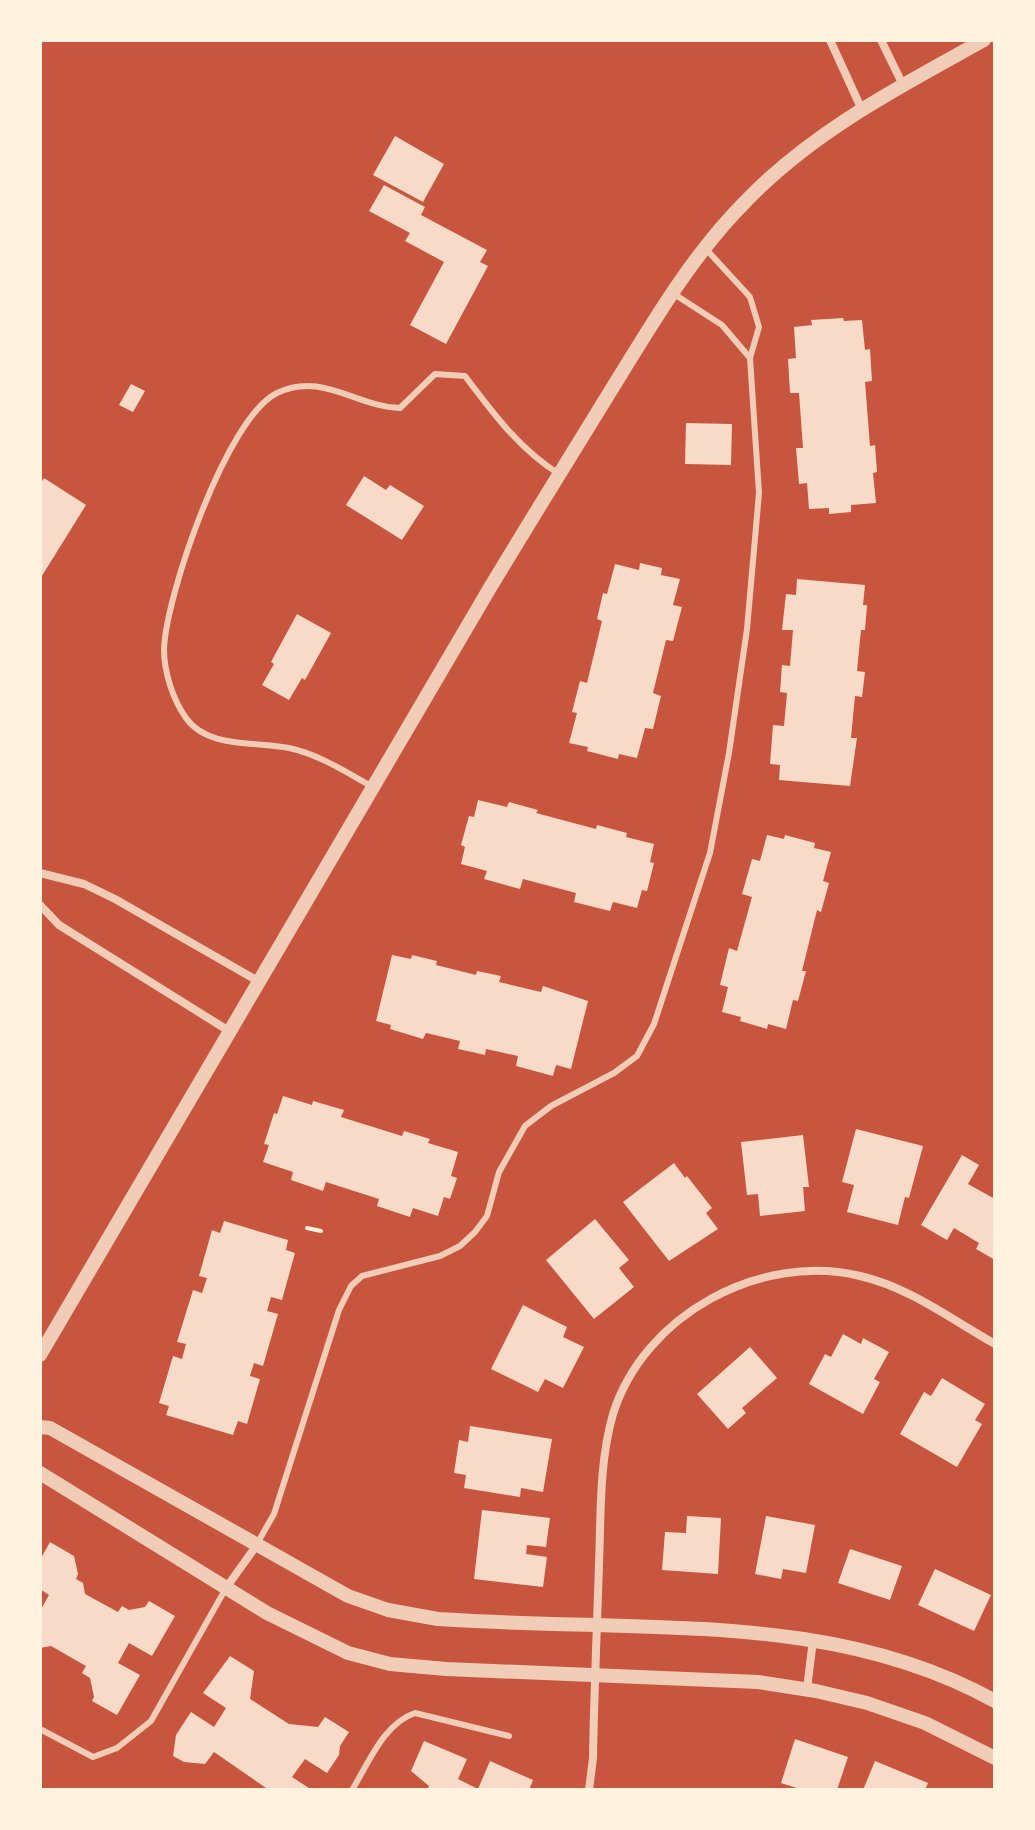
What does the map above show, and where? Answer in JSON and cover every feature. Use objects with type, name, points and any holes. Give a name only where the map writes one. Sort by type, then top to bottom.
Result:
[{"type":"street","points":[[830,40],[862,110]]},
{"type":"street","points":[[881,40],[903,85]]},
{"type":"street","points":[[40,1355],[371,786],[671,293],[747,199],[802,150],[903,85],[984,40]]},
{"type":"street","points":[[40,873],[84,884],[115,899],[258,981]]},
{"type":"street","points":[[40,905],[59,925],[229,1031]]},
{"type":"street","points":[[589,1790],[593,1758],[602,1467],[621,1393],[633,1372],[669,1328],[707,1298],[744,1283],[787,1273],[822,1271],[860,1276],[903,1291],[995,1344]]},
{"type":"street","points":[[40,1427],[50,1428],[348,1596],[388,1610],[438,1619],[766,1632],[813,1639],[919,1667],[995,1701]]},
{"type":"street","points":[[40,1473],[226,1588],[308,1635],[348,1653],[390,1664],[758,1682],[807,1689],[867,1703],[925,1723],[995,1758]]},
{"type":"street","points":[[226,1588],[256,1546]]},
{"type":"street","points":[[807,1689],[813,1639]]},
{"type":"lane","points":[[256,1546],[274,1514],[339,1310],[351,1286],[362,1276],[440,1256],[460,1246],[487,1216],[499,1172],[525,1126],[551,1106],[614,1073],[637,1056],[654,1024],[710,853],[745,645],[759,493],[750,358],[759,327],[750,297],[705,248]]},
{"type":"lane","points":[[671,293],[722,325],[750,358]]},
{"type":"lane","points":[[371,786],[330,764],[290,748],[209,736],[187,720],[168,680],[164,651],[169,615],[193,538],[232,444],[256,410],[276,393],[305,384],[343,392],[382,407],[400,408],[435,374],[465,376],[505,429],[539,461],[559,474]]},
{"type":"lane","points":[[40,1729],[93,1757],[117,1748],[151,1721],[226,1588]]},
{"type":"lane","points":[[352,1790],[391,1727],[400,1718],[415,1713],[509,1736]]},
{"type":"path","points":[[307,1228],[321,1231]]},
{"type":"building","points":[[395,136],[444,164],[423,202],[373,175]]},
{"type":"building","points":[[384,185],[425,207],[421,215],[487,250],[480,262],[488,266],[446,344],[410,325],[444,262],[405,241],[410,233],[369,211]]},
{"type":"building","points":[[843,318],[844,321],[862,320],[865,350],[870,349],[872,381],[865,382],[870,446],[875,445],[877,472],[873,473],[876,503],[851,505],[851,512],[829,514],[829,508],[809,509],[807,483],[799,484],[796,448],[803,448],[799,393],[790,393],[788,359],[796,358],[794,327],[812,325],[811,320]]},
{"type":"building","points":[[131,384],[145,391],[133,412],[119,405]]},
{"type":"building","points":[[686,423],[732,424],[731,465],[685,464]]},
{"type":"building","points":[[364,476],[386,490],[390,485],[424,506],[402,540],[346,505]]},
{"type":"building","points":[[44,478],[86,505],[40,579],[40,484]]},
{"type":"building","points":[[640,563],[662,568],[661,575],[680,579],[673,605],[682,607],[673,641],[666,640],[653,693],[661,696],[653,729],[645,728],[637,758],[619,754],[618,759],[569,743],[577,713],[572,712],[580,681],[587,683],[602,621],[597,619],[603,593],[607,594],[615,564],[639,570]]},
{"type":"building","points":[[797,579],[865,585],[865,630],[861,630],[857,671],[865,672],[862,697],[855,696],[851,738],[857,738],[850,786],[779,780],[780,765],[770,764],[773,725],[784,726],[787,693],[780,692],[782,665],[790,666],[793,630],[782,630],[786,594],[796,595]]},
{"type":"building","points":[[297,614],[331,633],[305,680],[302,678],[289,700],[262,685]]},
{"type":"building","points":[[478,800],[507,807],[509,802],[538,810],[536,813],[596,829],[597,825],[627,833],[626,837],[654,844],[650,862],[654,863],[647,891],[642,890],[637,908],[613,902],[610,911],[574,902],[576,893],[523,879],[520,889],[484,879],[487,871],[461,864],[465,847],[461,845],[469,816],[474,817]]},
{"type":"building","points":[[767,835],[784,839],[785,835],[815,843],[814,848],[831,852],[823,881],[829,883],[821,912],[817,910],[802,971],[806,971],[798,1001],[793,1000],[786,1029],[768,1024],[767,1029],[722,1012],[728,987],[720,985],[729,948],[737,951],[752,897],[742,894],[752,859],[760,861]]},
{"type":"building","points":[[392,955],[411,959],[412,955],[476,975],[477,971],[501,976],[499,982],[541,992],[543,986],[588,1001],[571,1069],[556,1065],[553,1076],[516,1066],[518,1056],[486,1049],[485,1055],[458,1049],[460,1041],[426,1033],[423,1039],[390,1029],[391,1025],[376,1021]]},
{"type":"building","points":[[283,1096],[344,1110],[341,1117],[402,1136],[404,1131],[430,1139],[428,1143],[458,1152],[451,1176],[457,1178],[450,1199],[444,1197],[438,1216],[413,1208],[410,1217],[377,1206],[379,1199],[326,1182],[323,1191],[291,1180],[293,1172],[263,1162],[269,1145],[264,1144]]},
{"type":"building","points":[[856,1129],[923,1146],[898,1225],[847,1212],[854,1185],[842,1182]]},
{"type":"building","points":[[803,1135],[809,1187],[803,1187],[805,1211],[760,1216],[758,1194],[747,1195],[741,1142]]},
{"type":"building","points":[[962,1155],[979,1165],[968,1184],[995,1199],[995,1260],[976,1249],[979,1243],[954,1228],[947,1240],[921,1225]]},
{"type":"building","points":[[674,1163],[712,1208],[706,1213],[718,1229],[669,1261],[623,1202]]},
{"type":"building","points":[[595,1219],[629,1260],[619,1268],[634,1287],[594,1319],[546,1260]]},
{"type":"building","points":[[224,1221],[288,1240],[286,1250],[295,1253],[282,1300],[271,1297],[267,1311],[278,1314],[263,1366],[254,1363],[250,1376],[260,1379],[247,1424],[238,1421],[233,1435],[166,1415],[169,1406],[159,1403],[173,1356],[182,1359],[186,1344],[177,1342],[193,1290],[202,1293],[207,1278],[199,1276],[212,1230],[220,1233]]},
{"type":"building","points":[[523,1305],[567,1327],[563,1337],[584,1347],[563,1388],[545,1379],[538,1392],[491,1369]]},
{"type":"building","points":[[843,1334],[861,1344],[863,1338],[889,1352],[874,1379],[880,1382],[863,1414],[809,1384],[825,1354],[831,1357]]},
{"type":"building","points":[[750,1347],[777,1378],[742,1408],[746,1413],[728,1429],[697,1394]]},
{"type":"building","points":[[942,1378],[985,1404],[975,1420],[982,1424],[957,1467],[900,1434],[924,1392],[931,1396]]},
{"type":"building","points":[[470,1426],[552,1439],[543,1492],[521,1488],[520,1497],[464,1488],[466,1475],[454,1473],[459,1440],[468,1442]]},
{"type":"building","points":[[482,1510],[550,1518],[546,1547],[527,1545],[526,1554],[547,1557],[543,1587],[474,1579]]},
{"type":"building","points":[[687,1516],[721,1518],[718,1574],[662,1570],[665,1532],[686,1533]]},
{"type":"building","points":[[766,1516],[815,1525],[806,1573],[783,1569],[781,1579],[755,1574]]},
{"type":"building","points":[[50,1542],[74,1556],[78,1574],[76,1579],[83,1583],[85,1594],[118,1612],[122,1606],[129,1610],[145,1607],[149,1601],[175,1616],[152,1656],[129,1643],[118,1663],[140,1675],[117,1715],[92,1701],[90,1678],[82,1673],[86,1666],[51,1646],[40,1648],[40,1611],[49,1595],[40,1589],[40,1560]]},
{"type":"building","points":[[850,1549],[902,1566],[890,1600],[838,1583]]},
{"type":"building","points":[[935,1569],[991,1595],[974,1631],[918,1605]]},
{"type":"building","points":[[230,1656],[254,1671],[250,1699],[289,1724],[318,1727],[325,1717],[349,1732],[327,1773],[305,1759],[292,1777],[312,1790],[269,1790],[214,1752],[205,1764],[184,1762],[173,1756],[176,1735],[191,1712],[214,1727],[226,1708],[203,1693]]},
{"type":"building","points":[[795,1739],[848,1757],[837,1790],[803,1790],[781,1783]]},
{"type":"building","points":[[424,1741],[467,1759],[458,1779],[478,1789],[490,1761],[533,1780],[529,1790],[427,1790],[429,1786],[411,1771]]},
{"type":"building","points":[[875,1761],[928,1783],[925,1790],[863,1790]]}]
